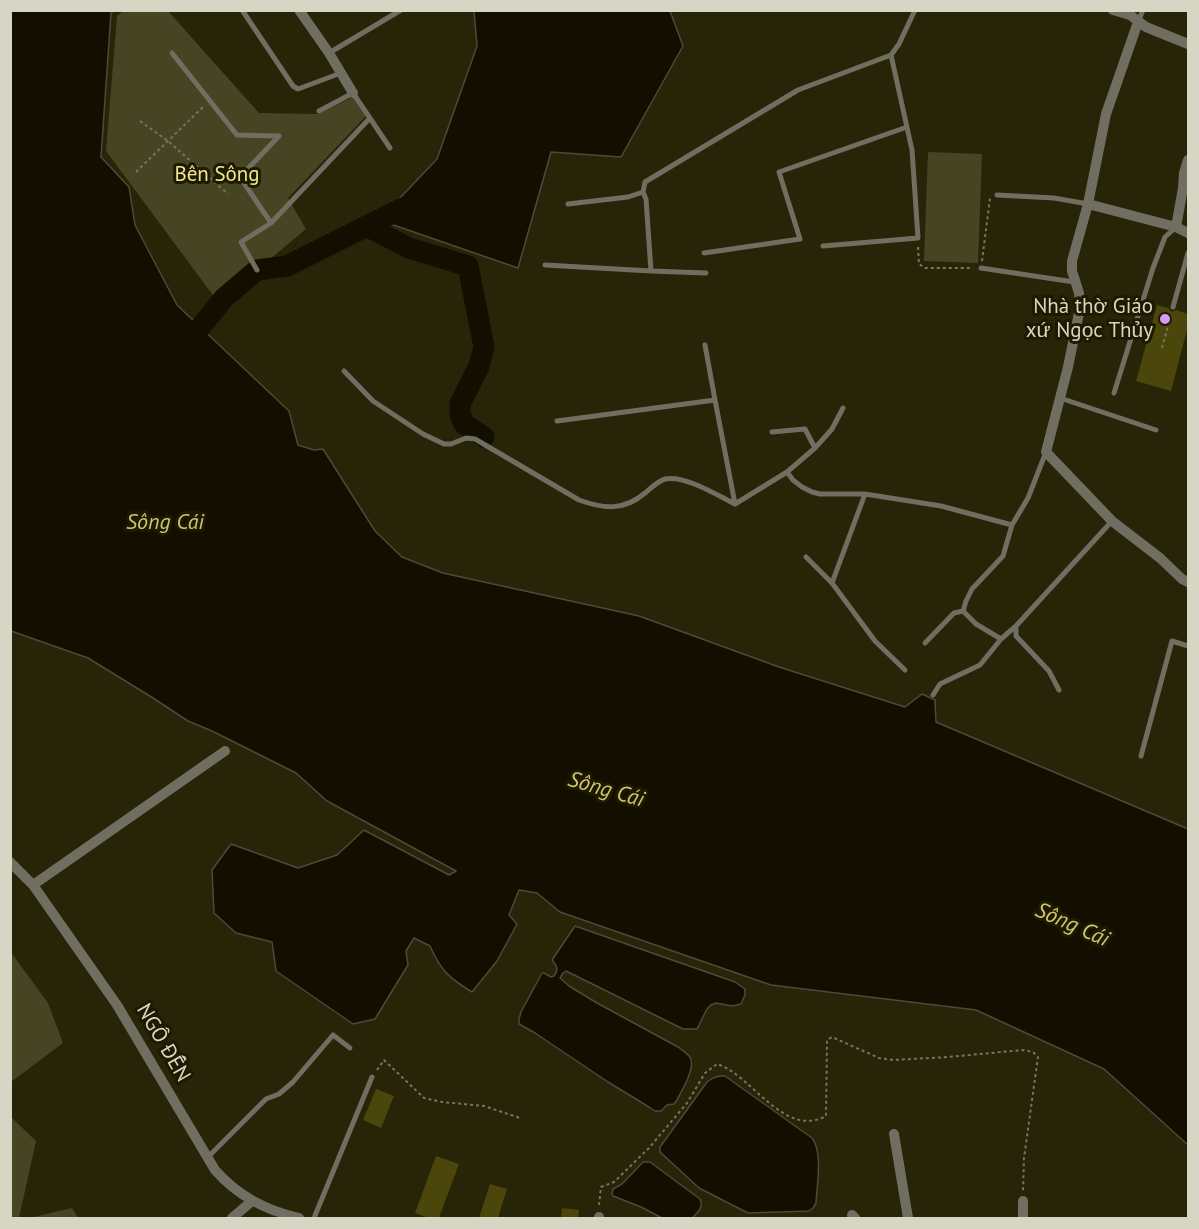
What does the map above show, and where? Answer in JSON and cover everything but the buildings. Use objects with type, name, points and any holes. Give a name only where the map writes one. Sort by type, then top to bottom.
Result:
[{"type":"street","points":[[299,10],[353,93]]},
{"type":"street","points":[[1113,10],[1130,15],[1146,27],[1188,44]]},
{"type":"street","points":[[1138,22],[1106,114],[1088,204],[1072,261],[1080,308],[1046,452],[1112,521],[1188,582]]},
{"type":"street","points":[[1176,227],[1188,160]]},
{"type":"street","points":[[1088,204],[1176,227],[1188,233]]},
{"type":"street","points":[[33,885],[225,752]]},
{"type":"street","name":"NGÔ ĐẾN","points":[[10,862],[33,885],[117,1005],[215,1170],[227,1184],[252,1201],[299,1218]]},
{"type":"street","points":[[894,1134],[908,1218]]},
{"type":"street","points":[[232,1218],[252,1201]]},
{"type":"street","points":[[1023,1201],[1023,1218]]},
{"type":"lane","points":[[242,10],[293,86],[298,89],[341,73]]},
{"type":"lane","points":[[329,53],[401,10]]},
{"type":"lane","points":[[651,272],[646,199],[643,192],[645,182],[798,90],[891,55],[899,44],[915,10]]},
{"type":"lane","points":[[1138,22],[1143,10]]},
{"type":"lane","points":[[172,53],[237,135],[279,136],[240,177],[271,223]]},
{"type":"lane","points":[[823,246],[918,238],[912,150],[891,55]]},
{"type":"lane","points":[[319,111],[353,93],[390,148]]},
{"type":"lane","points":[[257,270],[240,242],[271,223],[370,118]]},
{"type":"lane","points":[[704,253],[800,240],[779,172],[907,127]]},
{"type":"lane","points":[[568,204],[628,197],[643,192]]},
{"type":"lane","points":[[997,195],[1054,198],[1088,204]]},
{"type":"lane","points":[[1114,393],[1153,268],[1165,237],[1176,227]]},
{"type":"lane","points":[[1173,307],[1188,253]]},
{"type":"lane","points":[[545,265],[706,273]]},
{"type":"lane","points":[[981,268],[1075,282]]},
{"type":"lane","points":[[705,345],[735,504]]},
{"type":"lane","points":[[344,371],[373,401],[423,434],[444,444],[451,444],[466,438],[475,440],[579,500],[596,506],[618,506],[632,503],[663,479],[686,482],[735,504]]},
{"type":"lane","points":[[1060,398],[1156,430]]},
{"type":"lane","points":[[557,422],[715,400]]},
{"type":"lane","points":[[735,504],[787,472],[815,448],[832,429],[843,408]]},
{"type":"lane","points":[[772,432],[805,429],[815,448]]},
{"type":"lane","points":[[963,611],[972,589],[1003,556],[1012,525],[1028,498],[1046,452]]},
{"type":"lane","points":[[787,472],[793,480],[812,492],[831,495],[865,494],[941,506],[1012,525]]},
{"type":"lane","points":[[832,583],[865,494]]},
{"type":"lane","points":[[933,695],[940,684],[980,665],[1000,639],[1016,626],[1112,521]]},
{"type":"lane","points":[[806,557],[832,583],[874,641],[905,670]]},
{"type":"lane","points":[[963,611],[976,624],[1000,639]]},
{"type":"lane","points":[[925,643],[954,613],[963,611]]},
{"type":"lane","points":[[1016,626],[1016,636],[1049,671],[1059,690]]},
{"type":"lane","points":[[1141,756],[1172,641],[1188,646]]},
{"type":"lane","points":[[207,1158],[266,1099],[279,1094],[293,1082],[333,1035],[350,1048]]},
{"type":"lane","points":[[314,1218],[372,1077]]},
{"type":"path","points":[[136,172],[210,100]]},
{"type":"path","points":[[140,121],[168,141],[228,194]]},
{"type":"path","points":[[918,238],[919,264],[925,268],[981,268],[990,198],[997,195]]},
{"type":"path","points":[[1162,348],[1173,307]]},
{"type":"path","points":[[599,1218],[601,1187],[614,1182],[649,1148],[687,1103],[705,1073],[717,1064],[726,1066],[765,1100],[784,1113],[806,1121],[819,1120],[826,1116],[827,1040],[832,1037],[879,1058],[892,1060],[1023,1050],[1033,1052],[1038,1057],[1024,1158],[1023,1201]]},
{"type":"path","points":[[372,1077],[384,1060],[424,1098],[484,1106],[520,1118]]},
{"type":"green space","name":"Bên Sông","points":[[123,11],[168,11],[259,113],[318,114],[353,97],[366,116],[288,198],[306,229],[257,270],[215,298],[106,151],[117,16]]},
{"type":"green space","points":[[928,152],[982,154],[978,263],[924,261]]},
{"type":"green space","points":[[10,951],[48,1003],[63,1043],[11,1082]]},
{"type":"green space","points":[[10,1116],[36,1141],[19,1218],[11,1218]]},
{"type":"green space","points":[[72,1208],[78,1218],[29,1218]]},
{"type":"water","name":"Sông Cái","points":[[11,10],[113,11],[111,13],[101,157],[129,187],[135,225],[177,305],[289,411],[298,445],[314,450],[323,449],[375,531],[402,557],[443,573],[639,616],[779,667],[905,707],[922,694],[935,700],[936,722],[1188,829],[1188,1145],[1104,1069],[976,1010],[771,985],[560,912],[537,893],[519,890],[509,915],[517,924],[497,961],[472,992],[446,973],[430,946],[414,938],[406,951],[408,965],[375,1019],[353,1024],[276,971],[272,942],[236,933],[214,913],[212,870],[231,844],[298,868],[337,855],[364,830],[449,875],[456,871],[327,801],[296,773],[188,721],[88,658],[11,631]]},
{"type":"water","points":[[474,11],[670,11],[683,46],[621,157],[551,152],[518,268],[379,220],[437,159],[477,46]]},
{"type":"water","points":[[575,926],[735,982],[745,989],[741,1004],[732,1006],[716,1003],[711,1005],[697,1029],[683,1029],[566,971],[563,973],[560,978],[569,986],[678,1047],[690,1057],[690,1073],[677,1100],[661,1111],[655,1111],[519,1024],[521,1012],[542,973],[551,977],[556,974],[557,968],[552,960]]},
{"type":"water","points":[[725,1076],[812,1138],[819,1169],[816,1203],[809,1211],[748,1213],[699,1188],[660,1152],[660,1147],[707,1082]]},
{"type":"water","points":[[643,1162],[650,1162],[700,1199],[701,1208],[692,1218],[662,1218],[613,1196],[613,1189],[622,1184]]},
{"type":"waterway","points":[[183,349],[224,298],[257,270],[287,266],[403,208]]},
{"type":"waterway","points":[[366,226],[409,248],[468,266],[484,347],[479,366],[460,404],[460,414],[464,424],[484,437]]},
{"type":"place","name":"Nhà thờ Giáo xứ Ngọc Thủy","points":[[1165,319]]}]
